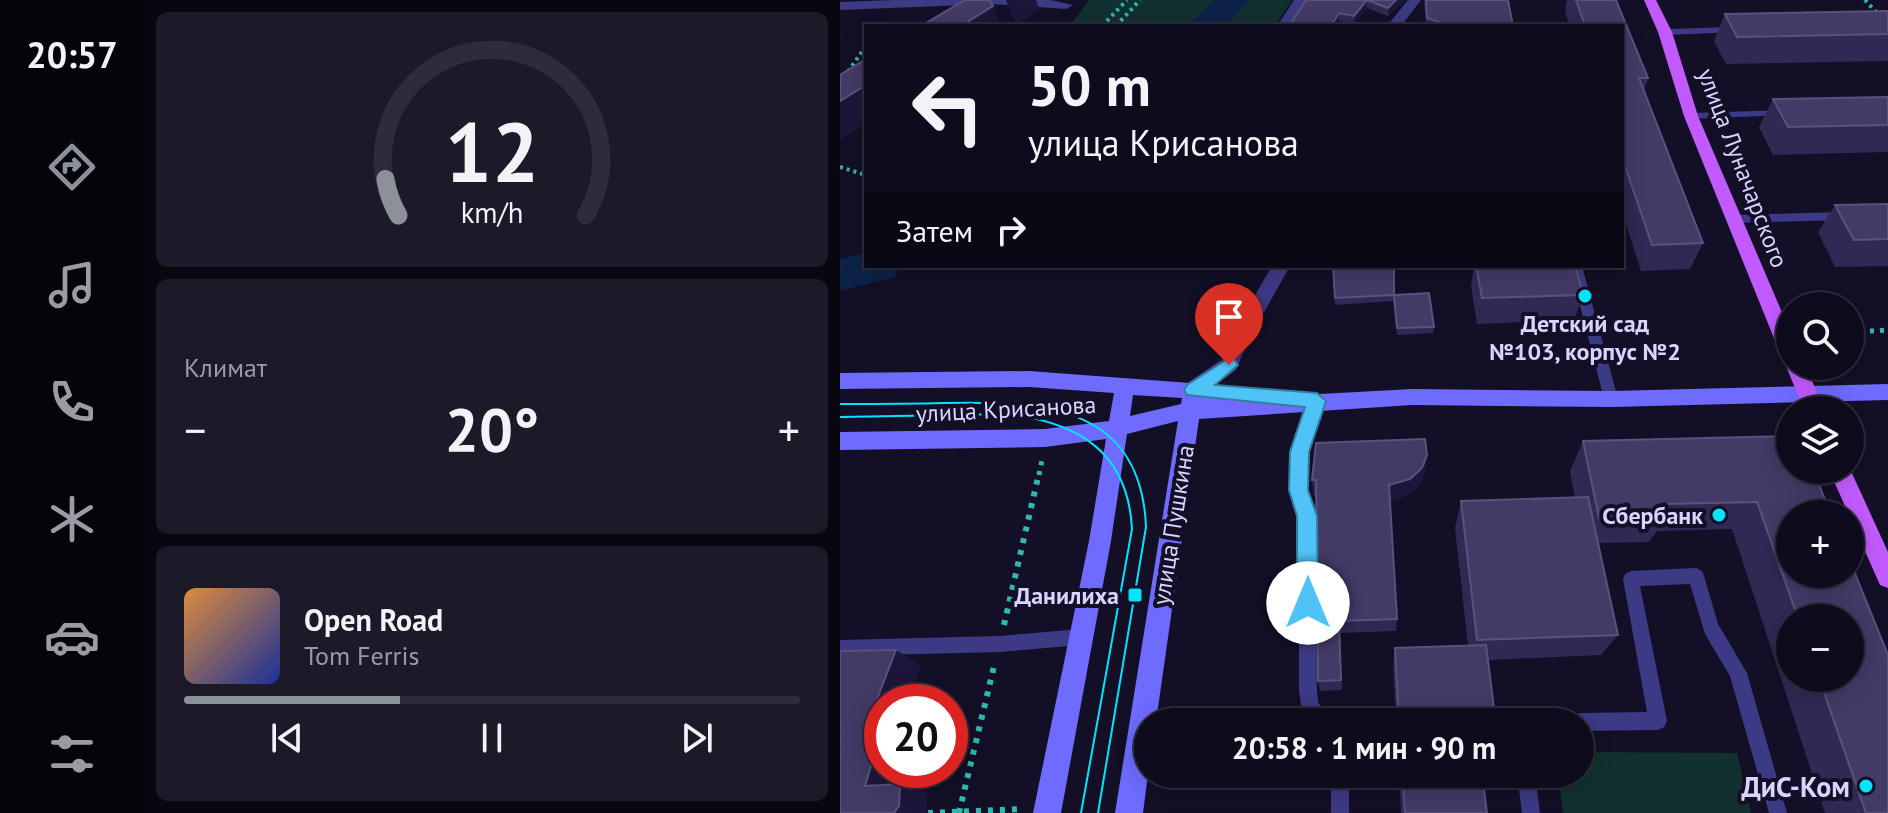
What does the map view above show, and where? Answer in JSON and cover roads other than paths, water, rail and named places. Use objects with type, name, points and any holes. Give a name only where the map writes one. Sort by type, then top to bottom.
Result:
[{"type":"main road","name":"улица Луначарского","points":[[1650,0],[1665,32],[1691,116],[1776,320]]},
{"type":"main road","name":"улица Крисанова","points":[[840,381],[982,379],[1125,385],[1192,401],[1412,397],[1776,401]]},
{"type":"main road","points":[[1048,810],[1100,541],[1125,385]]},
{"type":"main road","name":"улица Крисанова","points":[[1857,396],[1888,392]]},
{"type":"main road","name":"улица Крисанова","points":[[840,441],[1045,438],[1116,428],[1192,401]]},
{"type":"main road","name":"улица Пушкина","points":[[1129,813],[1192,401]]},
{"type":"main road","points":[[1846,484],[1888,577]]},
{"type":"street","points":[[840,6],[992,0],[1066,5]]},
{"type":"street","points":[[1285,24],[1300,0]]},
{"type":"street","points":[[1396,24],[1415,0]]},
{"type":"street","points":[[1192,401],[1229,365],[1240,338],[1280,268]]},
{"type":"lane","points":[[1665,32],[1750,30]]},
{"type":"lane","points":[[1691,116],[1793,113]]},
{"type":"lane","points":[[1733,219],[1858,216]]},
{"type":"lane","points":[[1577,268],[1611,399]]},
{"type":"lane","points":[[1312,708],[1308,690],[1307,516],[1298,490],[1299,452],[1317,401]]},
{"type":"lane","points":[[1594,722],[1658,721],[1631,579],[1696,576],[1711,628],[1738,673],[1778,813]]},
{"type":"lane","points":[[840,648],[1000,644],[1081,637]]},
{"type":"lane","points":[[1340,788],[1340,813]]},
{"type":"lane","points":[[1528,788],[1531,813]]},
{"type":"waterway","name":"Данилиха","points":[[1206,24],[1233,0]]},
{"type":"waterway","name":"Данилиха","points":[[840,275],[870,268]]},
{"type":"tram line","points":[[840,404],[980,403],[1049,409],[1080,418],[1105,433],[1126,455],[1140,486],[1146,527],[1098,813]]},
{"type":"tram line","points":[[840,417],[1009,414],[1035,418],[1078,434],[1096,446],[1121,480],[1132,529],[1081,813]]},
{"type":"place","name":"Детский сад №103, корпус №2","points":[[1585,296]]},
{"type":"place","name":"Сбербанк","points":[[1719,515]]},
{"type":"place","name":"Данилиха","points":[[1135,595]]},
{"type":"place","name":"ДиС-Ком","points":[[1866,786]]}]
